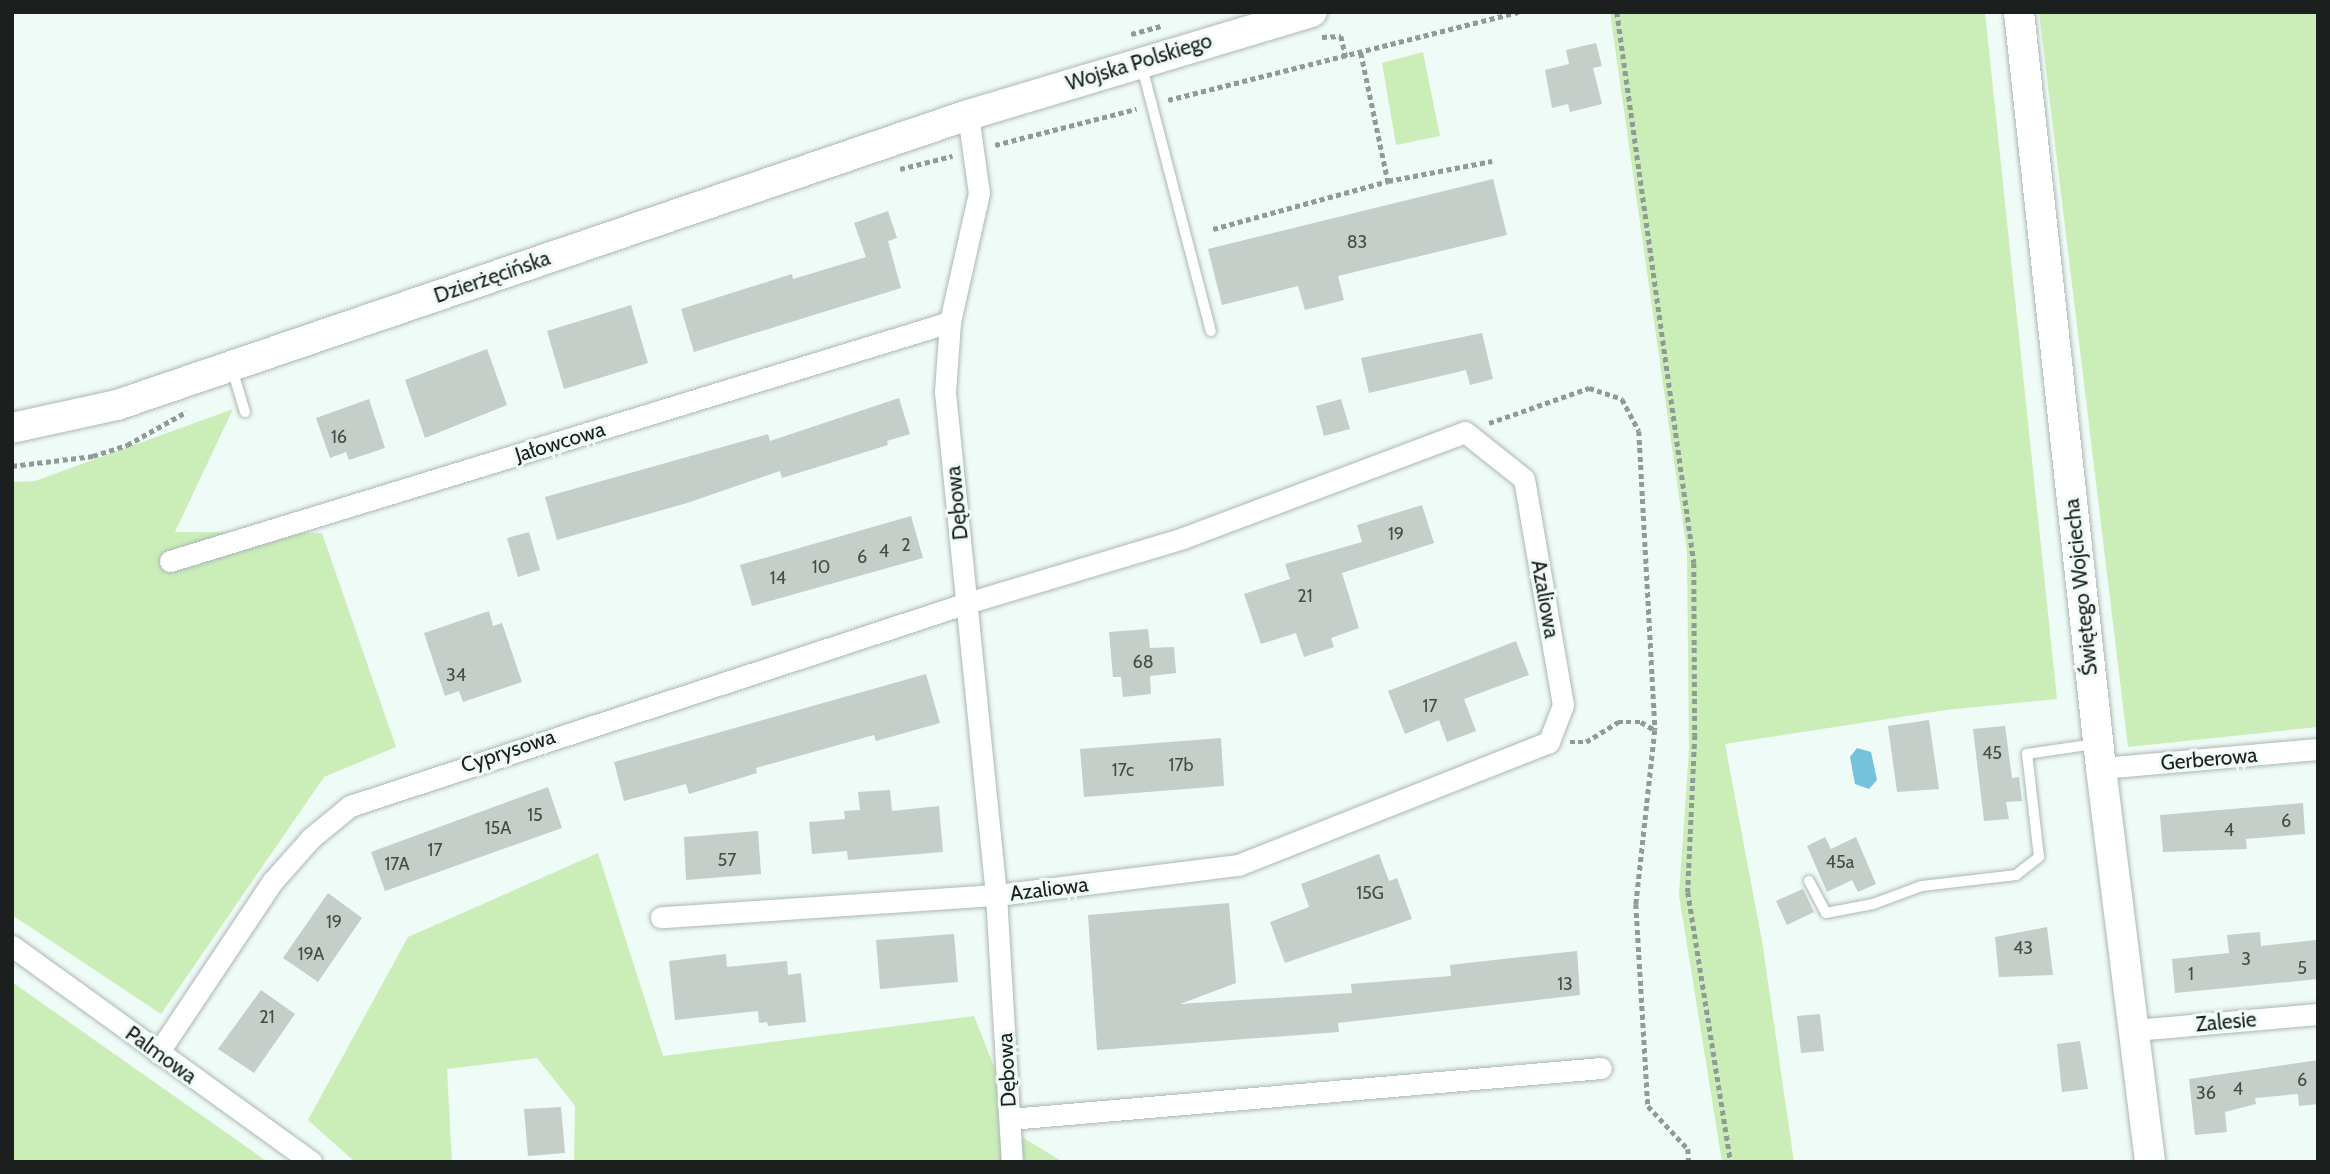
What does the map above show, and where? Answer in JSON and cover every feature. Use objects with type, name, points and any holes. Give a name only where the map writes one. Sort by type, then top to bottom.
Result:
[{"type":"street","name":"Świętego Wojciecha","points":[[2019,12],[2099,756],[2150,1162]]},
{"type":"street","name":"Wojska Polskiego","points":[[968,115],[1140,61],[1315,19]]},
{"type":"street","name":"Dębowa","points":[[968,115],[979,194],[950,322],[945,392],[996,895],[1012,1162]]},
{"type":"street","name":"Dzierżęcińska","points":[[12,428],[117,405],[968,115]]},
{"type":"street","name":"Jałowcowa","points":[[170,562],[950,322]]},
{"type":"street","points":[[967,603],[1183,538],[1465,432]]},
{"type":"street","name":"Azaliowa","points":[[996,895],[1238,865],[1549,742],[1563,705],[1524,479],[1465,432]]},
{"type":"street","name":"Cyprysowa","points":[[158,1053],[272,882],[311,838],[350,806],[967,603]]},
{"type":"street","name":"Gerberowa","points":[[2099,756],[2318,749]]},
{"type":"street","points":[[661,917],[996,895]]},
{"type":"street","name":"Palmowa","points":[[12,946],[311,1162]]},
{"type":"street","name":"Zalesie","points":[[2134,1030],[2318,1014]]},
{"type":"street","points":[[1010,1119],[1601,1068]]},
{"type":"lane","points":[[1140,61],[1154,104],[1211,331]]},
{"type":"lane","points":[[231,366],[245,412]]},
{"type":"lane","points":[[1809,881],[1826,913],[1873,904],[1922,886],[2016,875],[2039,857],[2027,754],[2099,756]]},
{"type":"path","points":[[889,173],[1518,12]]},
{"type":"path","points":[[1617,12],[1694,563],[1695,735],[1688,892],[1731,1162]]},
{"type":"path","points":[[1315,19],[1322,38],[1341,36],[1346,57]]},
{"type":"path","points":[[1362,53],[1388,181]]},
{"type":"path","points":[[1213,229],[1388,181],[1492,161]]},
{"type":"path","points":[[1465,432],[1589,388],[1622,399],[1639,431],[1655,730],[1636,904],[1648,1106],[1688,1149],[1689,1162]]},
{"type":"path","points":[[12,466],[93,456],[127,445],[191,409]]},
{"type":"path","points":[[1549,742],[1586,742],[1618,722],[1641,722],[1655,730]]},
{"type":"green space","points":[[1610,12],[1985,12],[2057,699],[1946,710],[1725,744],[1762,941],[1794,1162],[1722,1162],[1679,895],[1689,749],[1687,552]]},
{"type":"green space","points":[[2039,12],[2318,12],[2318,727],[2128,747]]},
{"type":"green space","points":[[1423,52],[1440,136],[1396,145],[1382,63]]},
{"type":"green space","points":[[233,409],[175,532],[322,533],[396,747],[324,777],[161,1014],[12,915],[12,482],[35,481]]},
{"type":"green space","points":[[598,853],[663,1056],[974,1016],[1022,1137],[1063,1162],[574,1162],[575,1106],[537,1058],[447,1069],[452,1162],[355,1162],[308,1120],[408,937]]},
{"type":"green space","points":[[12,982],[268,1162],[12,1162]]},
{"type":"water","points":[[1857,748],[1871,752],[1877,780],[1869,789],[1855,784],[1850,757]]},
{"type":"building","points":[[1596,43],[1602,66],[1593,68],[1602,104],[1570,112],[1568,104],[1552,108],[1545,70],[1569,64],[1566,50]]},
{"type":"building","points":[[1493,179],[1507,235],[1338,276],[1344,300],[1305,310],[1298,286],[1222,305],[1208,249]]},
{"type":"building","points":[[888,211],[897,238],[888,241],[901,288],[694,352],[681,309],[792,274],[793,279],[866,257],[854,223]]},
{"type":"building","points":[[631,305],[648,363],[564,389],[547,331]]},
{"type":"building","points":[[1482,333],[1493,379],[1470,385],[1466,370],[1369,393],[1361,358]]},
{"type":"building","points":[[487,349],[507,405],[425,438],[405,380]]},
{"type":"building","points":[[899,398],[910,434],[887,441],[888,445],[782,478],[780,471],[687,503],[557,540],[545,497],[768,434],[770,441]]},
{"type":"building","points":[[369,399],[385,448],[349,460],[346,452],[330,458],[316,418]]},
{"type":"building","points":[[1341,399],[1350,429],[1324,436],[1316,406]]},
{"type":"building","points":[[1422,505],[1434,543],[1342,573],[1359,628],[1331,638],[1334,647],[1304,657],[1296,633],[1261,644],[1244,594],[1290,579],[1285,564],[1362,542],[1357,525]]},
{"type":"building","points":[[911,516],[923,558],[752,606],[740,565]]},
{"type":"building","points":[[529,532],[540,570],[518,577],[507,538]]},
{"type":"building","points":[[489,611],[493,626],[502,623],[522,682],[463,702],[459,691],[445,696],[424,633]]},
{"type":"building","points":[[1148,629],[1150,648],[1174,647],[1176,673],[1150,676],[1151,694],[1123,697],[1121,677],[1113,677],[1109,632]]},
{"type":"building","points":[[1516,641],[1529,675],[1464,699],[1476,731],[1447,742],[1439,720],[1405,734],[1388,691]]},
{"type":"building","points":[[926,674],[940,723],[876,741],[874,735],[756,768],[757,773],[689,794],[686,784],[624,801],[614,762]]},
{"type":"building","points":[[1929,720],[1939,789],[1897,792],[1888,726]]},
{"type":"building","points":[[2005,726],[2012,778],[2019,777],[2022,801],[2006,802],[2009,819],[1984,821],[1973,729]]},
{"type":"building","points":[[1221,738],[1224,786],[1084,797],[1080,749]]},
{"type":"building","points":[[548,787],[562,828],[385,891],[371,852]]},
{"type":"building","points":[[890,790],[892,811],[939,806],[943,852],[848,860],[847,851],[812,854],[809,822],[845,819],[844,811],[860,810],[858,792]]},
{"type":"building","points":[[2303,803],[2305,834],[2246,839],[2247,849],[2163,852],[2160,815]]},
{"type":"building","points":[[758,831],[761,874],[686,880],[684,837]]},
{"type":"building","points":[[1825,837],[1831,849],[1856,837],[1876,884],[1858,892],[1852,880],[1827,892],[1807,846]]},
{"type":"building","points":[[1379,854],[1389,881],[1397,878],[1412,919],[1285,963],[1270,922],[1309,907],[1301,884]]},
{"type":"building","points":[[1803,889],[1814,912],[1787,925],[1776,901]]},
{"type":"building","points":[[328,893],[362,918],[318,982],[283,958]]},
{"type":"building","points":[[1229,903],[1236,983],[1180,1004],[1352,993],[1351,984],[1451,976],[1450,965],[1577,951],[1580,995],[1338,1023],[1339,1032],[1097,1050],[1088,915]]},
{"type":"building","points":[[2047,927],[2053,975],[1999,977],[1995,937]]},
{"type":"building","points":[[2260,932],[2261,946],[2316,940],[2318,979],[2175,993],[2172,959],[2229,953],[2227,935]]},
{"type":"building","points":[[954,934],[958,982],[880,989],[876,940]]},
{"type":"building","points":[[726,954],[727,967],[787,961],[788,975],[801,973],[806,1022],[768,1026],[767,1022],[759,1023],[758,1011],[675,1020],[669,961]]},
{"type":"building","points":[[261,990],[295,1014],[254,1073],[218,1049]]},
{"type":"building","points":[[1820,1014],[1824,1051],[1801,1053],[1797,1016]]},
{"type":"building","points":[[2080,1041],[2088,1089],[2062,1092],[2057,1044]]},
{"type":"building","points":[[2318,1060],[2318,1104],[2299,1106],[2298,1094],[2255,1098],[2256,1104],[2225,1112],[2227,1132],[2195,1135],[2189,1079]]},
{"type":"building","points":[[561,1107],[565,1153],[528,1156],[524,1109]]}]
